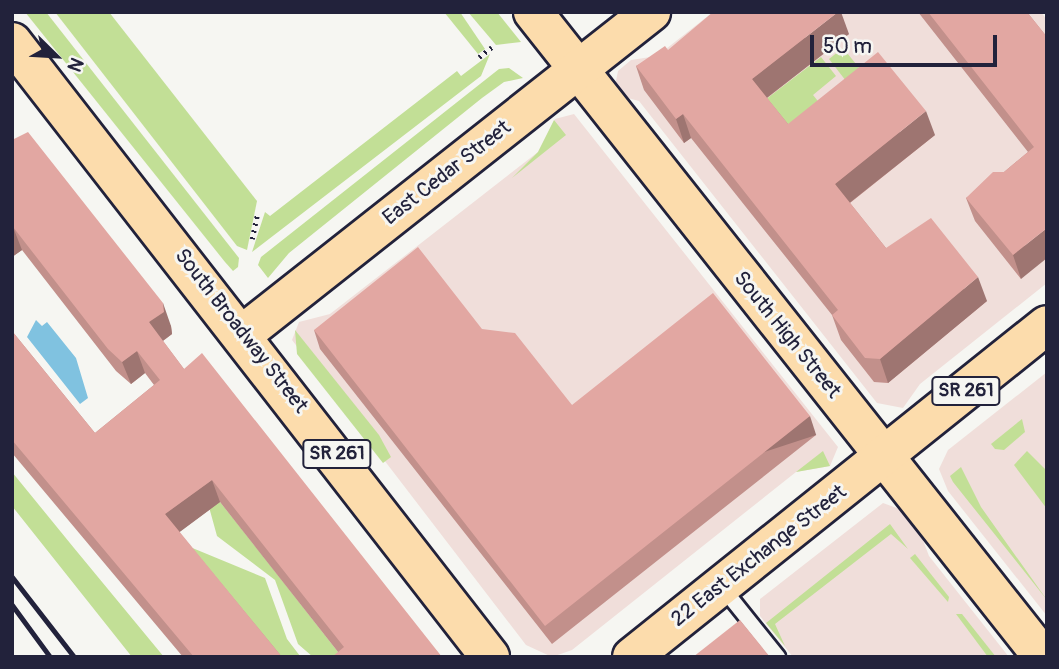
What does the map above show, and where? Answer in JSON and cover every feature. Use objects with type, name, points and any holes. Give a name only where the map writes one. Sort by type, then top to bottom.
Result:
[{"type":"main road","name":"South High Street","points":[[533,12],[1038,651]]},
{"type":"main road","name":"East Cedar Street","points":[[243,334],[651,12]]},
{"type":"main road","name":"South Broadway Street","points":[[12,42],[243,334],[490,657]]},
{"type":"main road","name":"SR 261","points":[[885,455],[1047,326]]},
{"type":"main road","name":"22 East Exchange Street","points":[[632,657],[885,455]]},
{"type":"lane","points":[[721,586],[778,657]]},
{"type":"path","points":[[480,57],[492,47]]},
{"type":"path","points":[[252,239],[257,216]]},
{"type":"shaded area","points":[[713,12],[1041,12],[1047,20],[1047,283],[920,384],[903,408],[877,403],[639,101],[624,97],[615,86],[618,71],[631,60],[657,56]]},
{"type":"shaded area","points":[[574,114],[838,447],[830,466],[796,472],[572,650],[552,657],[526,645],[292,340],[299,322],[330,314],[538,152],[555,119]]},
{"type":"shaded area","points":[[1047,372],[1047,616],[948,491],[939,469],[948,450]]},
{"type":"shaded area","points":[[883,503],[913,514],[929,556],[1009,657],[793,657],[760,616],[760,599]]},
{"type":"green space","points":[[25,12],[46,12],[239,258],[238,267],[233,271],[225,262]]},
{"type":"green space","points":[[55,12],[109,12],[257,201],[247,250],[237,246]]},
{"type":"green space","points":[[444,12],[460,12],[485,49],[478,54]]},
{"type":"green space","points":[[468,12],[497,12],[521,42],[496,45]]},
{"type":"green space","points":[[843,48],[869,80],[846,81],[829,59]]},
{"type":"green space","points":[[490,54],[481,76],[252,252],[265,212],[270,216],[457,71],[461,76]]},
{"type":"green space","points":[[821,57],[836,76],[813,95],[826,111],[793,152],[757,106]]},
{"type":"green space","points":[[509,68],[523,78],[504,82],[482,98],[289,253],[268,278],[258,265],[261,257],[499,69]]},
{"type":"green space","points":[[554,120],[566,135],[512,178],[538,152]]},
{"type":"green space","points":[[295,330],[379,435],[391,457],[383,463],[297,354]]},
{"type":"green space","points":[[1022,419],[1025,432],[1004,450],[995,449],[991,444]]},
{"type":"green space","points":[[823,451],[830,466],[796,472]]},
{"type":"green space","points":[[1027,451],[1047,471],[1047,509],[1014,465]]},
{"type":"green space","points":[[961,467],[981,507],[1047,600],[953,482],[950,476]]},
{"type":"green space","points":[[12,472],[164,657],[132,657],[12,506]]},
{"type":"green space","points":[[201,478],[342,657],[313,657],[298,644],[275,580],[217,536]]},
{"type":"green space","points":[[153,497],[190,547],[265,578],[287,639],[300,656],[273,657],[229,609]]},
{"type":"green space","points":[[890,524],[908,549],[891,534],[775,624],[785,646],[766,623]]},
{"type":"green space","points":[[915,554],[949,597],[948,602],[910,558]]},
{"type":"green space","points":[[956,614],[962,614],[996,657],[988,657]]},
{"type":"water","points":[[36,320],[42,326],[47,322],[76,358],[88,398],[80,404],[27,337]]},
{"type":"building","points":[[713,12],[838,12],[752,79],[788,124],[878,52],[926,111],[835,184],[886,248],[931,218],[978,277],[880,359],[865,358],[832,315],[838,310],[683,114],[676,119],[636,66],[665,46],[668,50]]},
{"type":"building","points":[[928,12],[1027,12],[1047,37],[1047,228],[1013,255],[966,198],[993,172],[1004,172],[1034,147]]},
{"type":"building","points":[[28,132],[163,303],[164,312],[149,322],[184,369],[202,353],[442,657],[332,657],[344,647],[212,480],[165,514],[282,657],[194,657],[12,440],[12,331],[95,433],[160,380],[137,351],[122,362],[108,349],[12,228],[12,140]]},
{"type":"building","points":[[418,247],[482,329],[515,333],[572,405],[713,293],[810,416],[545,626],[314,330]]},
{"type":"building","points":[[740,620],[770,657],[693,657]]},
{"type":"railway","points":[[12,577],[74,657]]},
{"type":"railway","points":[[12,605],[50,657]]}]
